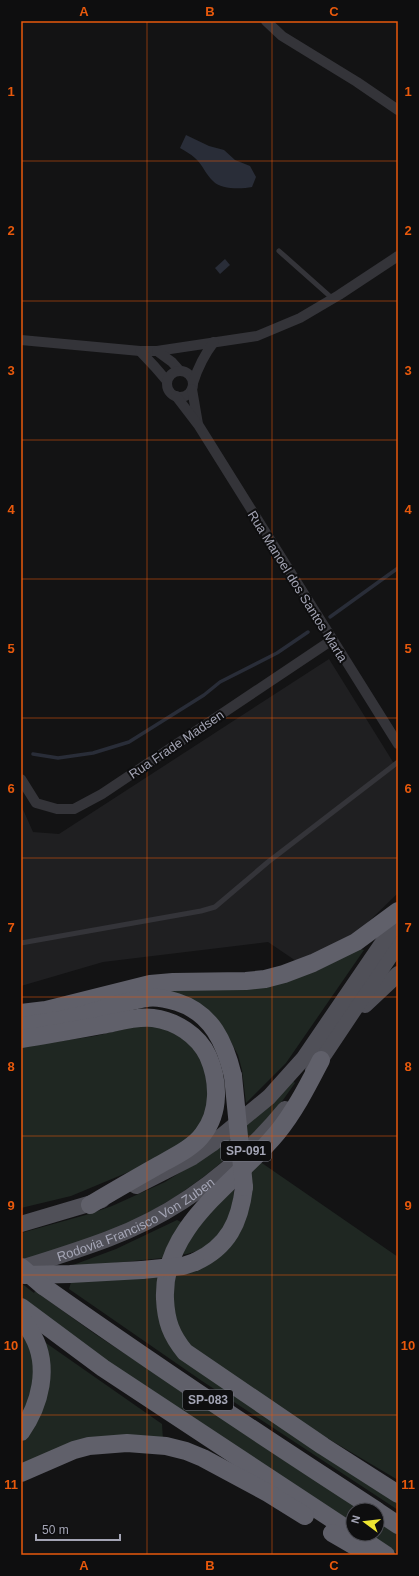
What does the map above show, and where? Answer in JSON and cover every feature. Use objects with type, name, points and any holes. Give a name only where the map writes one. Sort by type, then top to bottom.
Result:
[{"type":"highway","points":[[21,1014],[68,1005],[150,984],[265,979],[313,963],[356,942],[398,911]]},
{"type":"highway","points":[[21,1026],[68,1018],[148,997],[166,998],[182,1003],[196,1011],[212,1025],[228,1055],[232,1076],[244,1187],[240,1211],[236,1223],[229,1234],[214,1252],[195,1262],[183,1266],[142,1270],[21,1275]]},
{"type":"highway","points":[[21,1039],[151,1018],[171,1023],[188,1032],[204,1050],[209,1060],[216,1082],[216,1095],[210,1123],[203,1135],[192,1145],[90,1205]]},
{"type":"highway","points":[[321,1060],[290,1117],[260,1152],[210,1201],[193,1220],[184,1233],[175,1249],[166,1276],[166,1310],[174,1339],[185,1352],[323,1446],[398,1494]]},
{"type":"highway","name":"SP-083","points":[[21,1268],[43,1286],[155,1365],[364,1502]]},
{"type":"highway","name":"SP-083","points":[[21,1307],[103,1368],[345,1527]]},
{"type":"highway","points":[[21,1318],[33,1336],[39,1351],[42,1369],[41,1387],[36,1404],[21,1432]]},
{"type":"highway","points":[[21,1473],[74,1450],[107,1444],[148,1444],[186,1451],[237,1476],[370,1555]]},
{"type":"highway","name":"SP-083","points":[[385,1516],[398,1525]]},
{"type":"highway","name":"SP-083","points":[[367,1542],[386,1555]]},
{"type":"main road","name":"Rodovia Francisco Von Zuben","points":[[21,1224],[90,1205],[148,1181],[193,1157],[212,1144],[270,1097],[304,1058],[398,922]]},
{"type":"main road","name":"Rodovia Francisco Von Zuben","points":[[21,1268],[109,1239],[143,1224],[195,1194],[224,1171],[253,1145],[274,1122],[321,1060],[398,944]]},
{"type":"main road","points":[[344,1025],[398,974]]},
{"type":"street","points":[[266,21],[282,36],[357,82],[398,110]]},
{"type":"street","points":[[21,340],[140,351],[157,351],[257,336],[300,318],[398,256]]},
{"type":"street","points":[[180,370],[169,376],[167,381],[168,390],[176,396],[182,397],[188,394],[204,355],[214,342]]},
{"type":"street","points":[[172,362],[192,345]]},
{"type":"street","points":[[140,351],[167,381]]},
{"type":"street","points":[[157,351],[191,377],[192,386]]},
{"type":"street","name":"Rua Manoel dos Santos Marta","points":[[192,386],[199,426]]},
{"type":"street","name":"Rua Manoel dos Santos Marta","points":[[176,396],[199,426],[398,744]]},
{"type":"street","name":"Rua Frade Madsen","points":[[21,779],[36,803],[57,810],[74,809],[102,794],[332,640]]},
{"type":"lane","points":[[279,251],[332,299]]},
{"type":"lane","points":[[21,942],[201,911],[215,907],[268,862],[398,762]]},
{"type":"shaded area","points":[[186,135],[209,146],[224,150],[235,160],[250,166],[256,177],[252,187],[232,188],[217,184],[211,179],[195,158],[180,148]]},
{"type":"shaded area","points":[[225,259],[230,265],[220,274],[215,268]]},
{"type":"shaded area","points":[[329,659],[398,770],[398,893],[357,933],[299,963],[268,942],[103,962],[21,986],[21,805],[33,832],[59,834]]},
{"type":"shaded area","points":[[357,948],[364,950],[286,1063],[246,1103],[242,1070],[238,1055],[224,1029],[169,992],[171,989],[241,988]]},
{"type":"shaded area","points":[[147,1024],[161,1026],[193,1044],[206,1068],[210,1105],[193,1136],[143,1166],[71,1196],[21,1208],[21,1047],[95,1036]]},
{"type":"shaded area","points":[[293,1081],[295,1083],[281,1103],[253,1133],[214,1168],[172,1199],[127,1224],[72,1245],[21,1261],[21,1233],[112,1206],[165,1182],[208,1155]]},
{"type":"shaded area","points":[[259,1161],[398,1257],[398,1480],[256,1396],[191,1351],[172,1314],[174,1275],[218,1254],[251,1167]]},
{"type":"shaded area","points":[[234,1185],[231,1210],[221,1232],[214,1240],[204,1247],[193,1252],[180,1255],[186,1242]]},
{"type":"shaded area","points":[[177,1220],[183,1223],[163,1258],[65,1268],[116,1249]]},
{"type":"shaded area","points":[[159,1277],[165,1334],[398,1501],[398,1510],[202,1381],[69,1289],[72,1279]]},
{"type":"shaded area","points":[[21,1283],[34,1293],[35,1291],[95,1334],[350,1502],[345,1502],[345,1518],[148,1390],[21,1301]]},
{"type":"shaded area","points":[[21,1330],[24,1334],[34,1361],[33,1391],[21,1420]]},
{"type":"shaded area","points":[[46,1343],[162,1424],[163,1440],[21,1466],[21,1441],[24,1438]]},
{"type":"shaded area","points":[[385,1525],[398,1534],[398,1554],[381,1542],[385,1542]]},
{"type":"waterway","points":[[330,617],[398,568]]},
{"type":"waterway","points":[[33,754],[58,758],[93,753],[129,742],[204,695],[220,682],[277,653],[308,632]]}]
